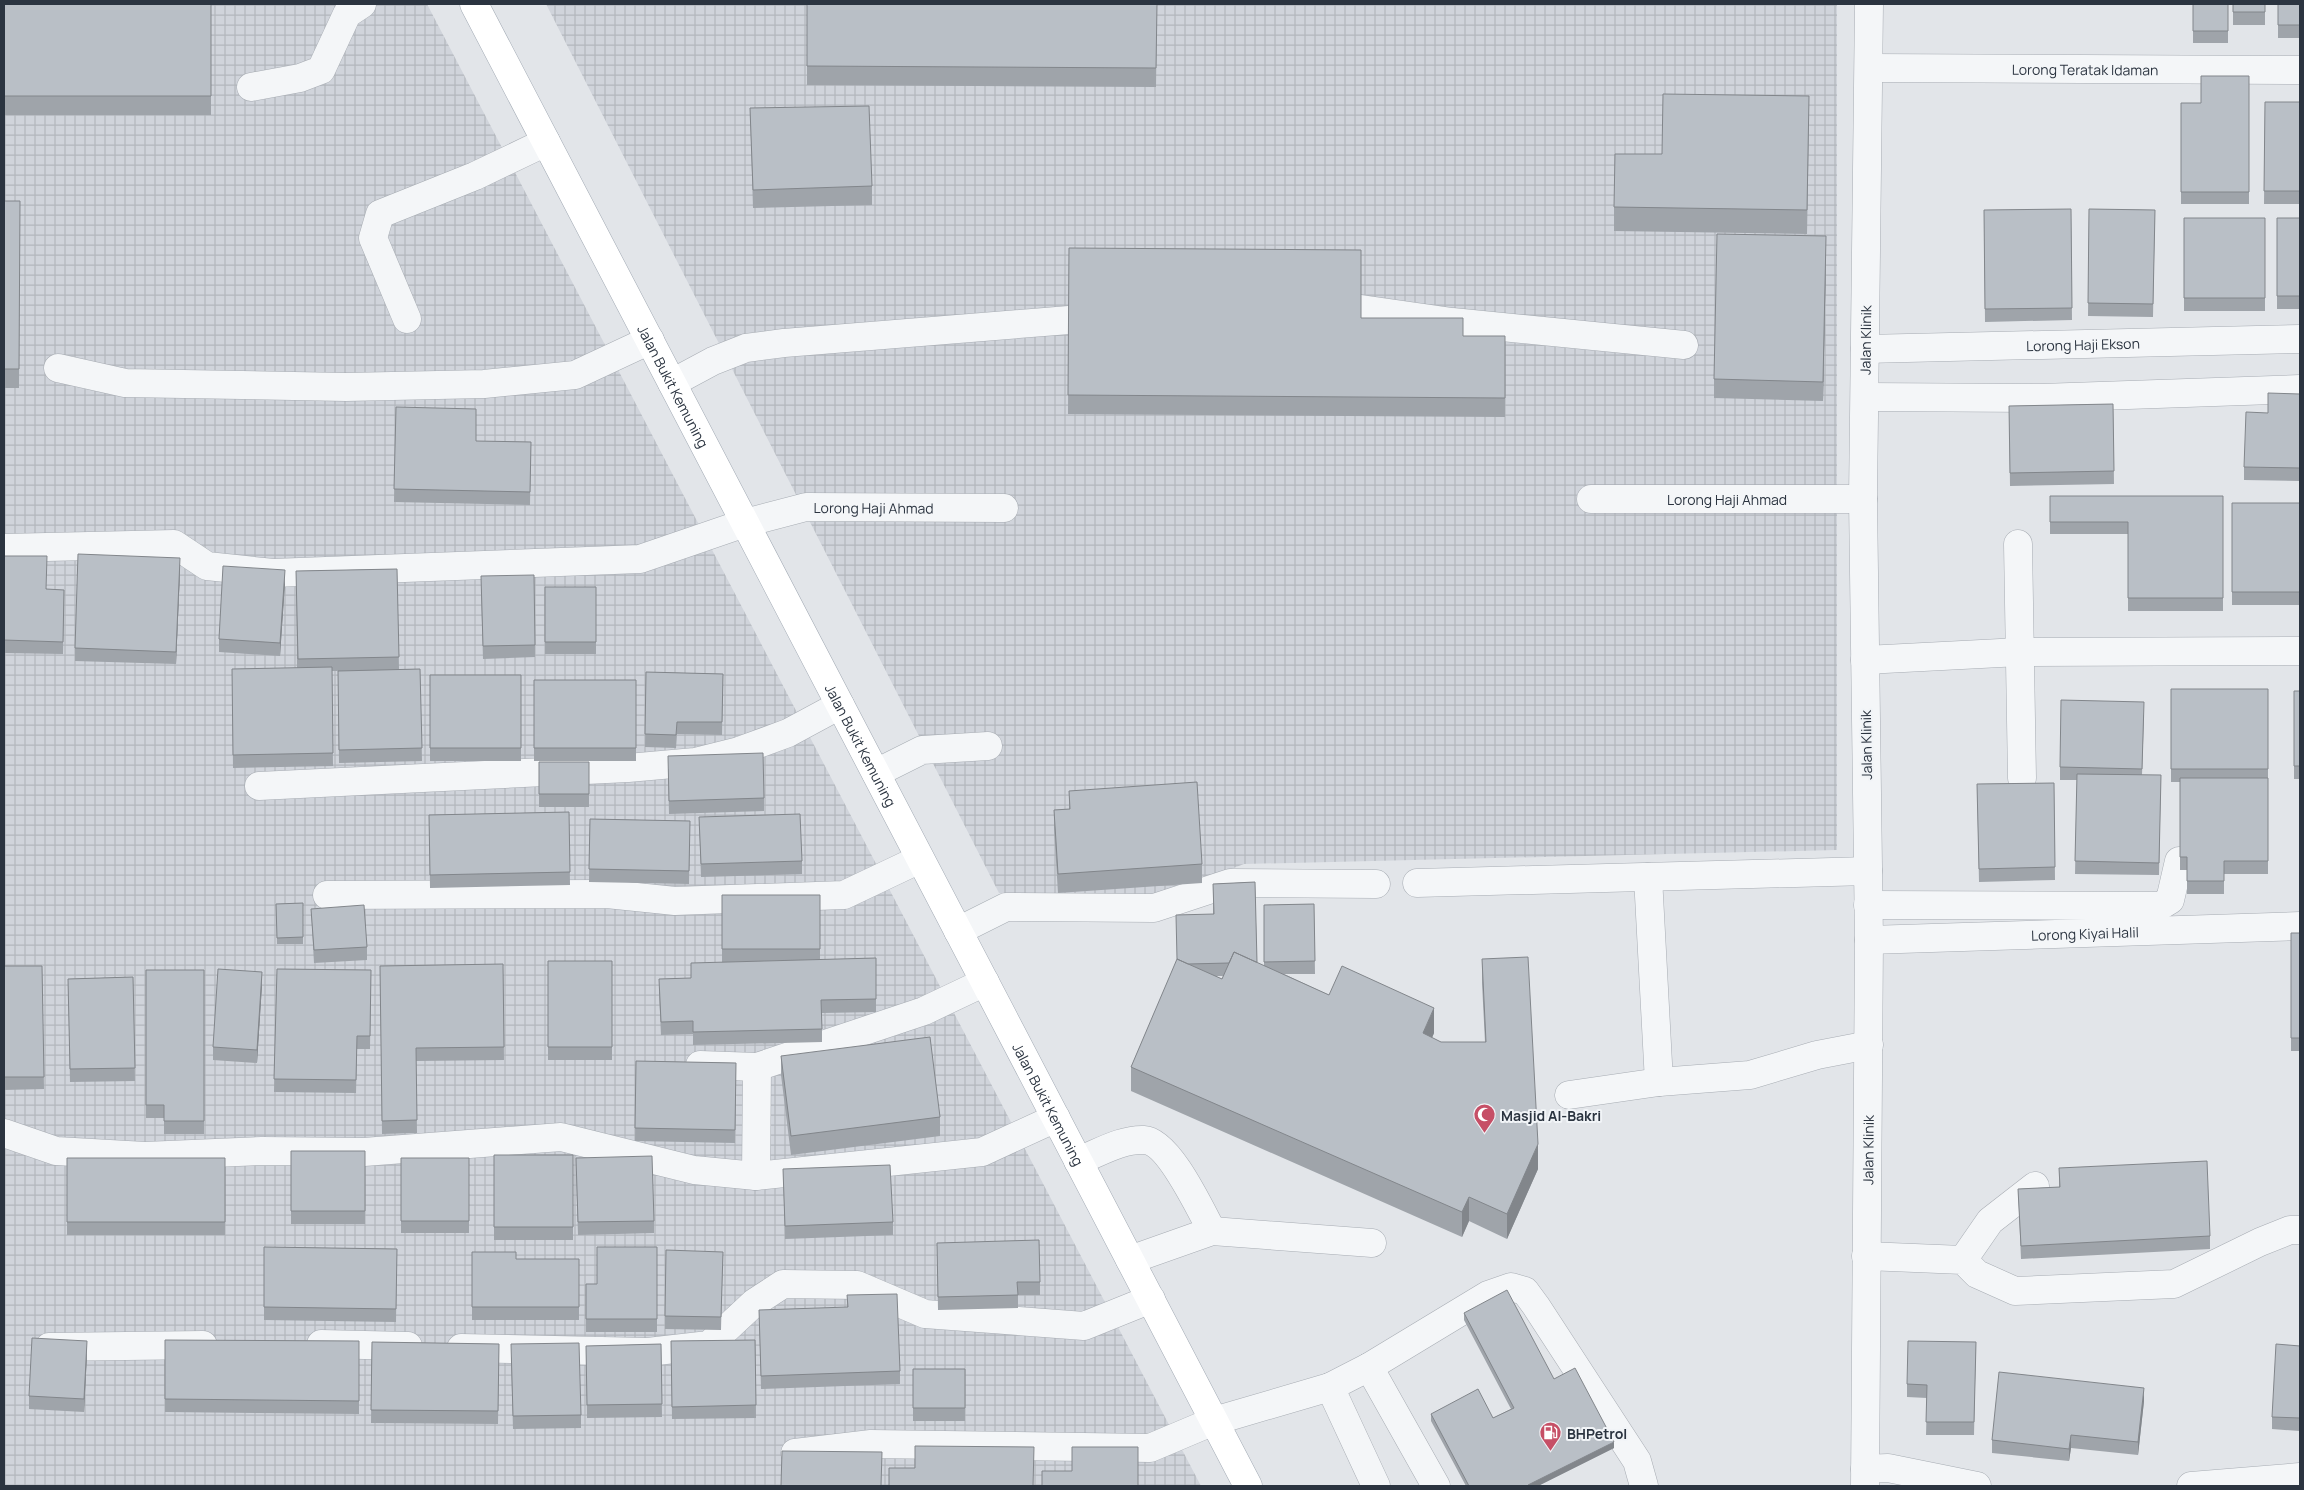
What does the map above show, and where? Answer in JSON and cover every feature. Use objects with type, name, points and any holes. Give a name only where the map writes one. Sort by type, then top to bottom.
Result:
[{"type":"main road","name":"Jalan Bukit Kemuning","points":[[474,4],[1248,1486]]},
{"type":"street","points":[[251,87],[300,78],[321,70],[347,14],[362,4]]},
{"type":"street","name":"Jalan Klinik","points":[[1865,1478],[1869,940],[1863,499],[1869,4]]},
{"type":"street","name":"Lorong Teratak Idaman","points":[[1869,68],[2300,70]]},
{"type":"street","points":[[407,319],[373,238],[380,214],[392,207],[475,176],[546,142]]},
{"type":"street","points":[[1361,309],[1452,322],[1684,346]]},
{"type":"street","points":[[672,383],[713,361],[756,347],[794,342],[1069,320]]},
{"type":"street","name":"Lorong Haji Ekson","points":[[1865,349],[2300,339]]},
{"type":"street","points":[[58,368],[125,383],[346,387],[484,384],[575,375],[650,340]]},
{"type":"street","points":[[1865,397],[2041,398],[2300,388]]},
{"type":"street","name":"Lorong Haji Ahmad","points":[[1591,499],[1863,499]]},
{"type":"street","name":"Lorong Haji Ahmad","points":[[4,548],[174,544],[207,566],[273,573],[640,559],[745,523],[806,507],[1004,508]]},
{"type":"street","points":[[2018,544],[2022,778]]},
{"type":"street","points":[[1865,660],[2020,652],[2300,651]]},
{"type":"street","points":[[259,786],[628,768],[695,762],[739,751],[788,733],[840,705]]},
{"type":"street","points":[[876,774],[922,750],[988,746]]},
{"type":"street","points":[[327,895],[607,894],[674,900],[844,895],[920,859]]},
{"type":"street","points":[[1868,905],[2160,906],[2170,900],[2179,861]]},
{"type":"street","points":[[1418,883],[1868,871]]},
{"type":"street","points":[[1648,877],[1659,1082]]},
{"type":"street","points":[[958,931],[1006,907],[1154,908],[1230,883],[1376,884]]},
{"type":"street","name":"Lorong Kiyai Halil","points":[[1869,940],[2300,926]]},
{"type":"street","points":[[670,1064],[757,1067],[924,1011],[985,982]]},
{"type":"street","points":[[1569,1095],[1659,1082],[1750,1075],[1817,1055],[1869,1045]]},
{"type":"street","points":[[756,1176],[757,1067]]},
{"type":"street","points":[[4,1133],[56,1151],[145,1156],[262,1151],[364,1152],[561,1137],[694,1170],[756,1176],[982,1152],[1056,1118]]},
{"type":"street","points":[[1078,1161],[1127,1141],[1147,1140],[1160,1148],[1188,1185],[1212,1231]]},
{"type":"street","points":[[1963,1260],[1990,1221],[2035,1186]]},
{"type":"street","points":[[1866,1256],[1963,1260],[1977,1274],[2015,1291],[2174,1284],[2260,1242],[2290,1230],[2300,1230]]},
{"type":"street","points":[[1130,1260],[1212,1231],[1372,1243]]},
{"type":"street","points":[[296,1344],[648,1352],[709,1345],[754,1304],[783,1284],[857,1285],[925,1314],[1084,1326],[1151,1299]]},
{"type":"street","points":[[795,1453],[870,1444],[1150,1448],[1214,1421],[1330,1387],[1369,1367],[1488,1295],[1511,1286],[1525,1291],[1637,1462],[1644,1486]]},
{"type":"street","points":[[35,1348],[228,1344]]},
{"type":"street","points":[[1369,1367],[1436,1486]]},
{"type":"street","points":[[1330,1387],[1376,1486]]},
{"type":"street","points":[[1865,1478],[1888,1468],[1977,1486]]},
{"type":"street","points":[[2191,1486],[2300,1477]]},
{"type":"shaded area","points":[[4,4],[427,4],[1201,1486],[4,1486]]},
{"type":"shaded area","points":[[546,4],[1837,4],[1837,850],[1244,864],[1154,899],[999,893]]},
{"type":"building","points":[[4,4],[211,4],[211,96],[4,96]]},
{"type":"building","points":[[807,4],[1157,4],[1156,68],[807,66]]},
{"type":"building","points":[[2193,4],[2228,4],[2228,31],[2193,31]]},
{"type":"building","points":[[2233,4],[2265,4],[2265,12],[2233,12]]},
{"type":"building","points":[[2278,4],[2300,4],[2300,25],[2278,25]]},
{"type":"building","points":[[2201,76],[2249,76],[2249,192],[2181,192],[2181,103],[2201,103]]},
{"type":"building","points":[[1663,94],[1809,96],[1807,210],[1614,207],[1615,154],[1662,154]]},
{"type":"building","points":[[2265,102],[2300,102],[2300,191],[2264,191]]},
{"type":"building","points":[[869,106],[872,186],[753,190],[750,108]]},
{"type":"building","points":[[4,201],[20,201],[19,369],[4,369]]},
{"type":"building","points":[[2071,209],[2072,308],[1985,309],[1984,210]]},
{"type":"building","points":[[2089,209],[2155,210],[2153,304],[2088,303]]},
{"type":"building","points":[[2184,218],[2265,218],[2265,298],[2184,298]]},
{"type":"building","points":[[2277,218],[2300,218],[2300,296],[2277,296]]},
{"type":"building","points":[[1717,234],[1826,236],[1823,382],[1714,379]]},
{"type":"building","points":[[1069,248],[1361,250],[1361,318],[1463,318],[1463,336],[1505,336],[1505,398],[1068,395]]},
{"type":"building","points":[[2268,393],[2300,394],[2300,468],[2244,467],[2246,412],[2268,413]]},
{"type":"building","points":[[2113,404],[2114,471],[2010,473],[2009,406]]},
{"type":"building","points":[[396,407],[476,409],[476,441],[531,442],[530,492],[394,489]]},
{"type":"building","points":[[2050,496],[2223,496],[2223,598],[2128,598],[2128,522],[2050,522]]},
{"type":"building","points":[[2232,503],[2300,503],[2300,592],[2232,592]]},
{"type":"building","points":[[78,554],[180,558],[176,652],[75,648]]},
{"type":"building","points":[[4,556],[47,556],[46,589],[64,590],[63,642],[4,640]]},
{"type":"building","points":[[223,566],[285,570],[280,643],[219,639]]},
{"type":"building","points":[[397,569],[399,657],[298,659],[296,571]]},
{"type":"building","points":[[534,575],[535,645],[483,646],[481,576]]},
{"type":"building","points":[[545,587],[596,587],[596,642],[545,642]]},
{"type":"building","points":[[332,667],[333,753],[233,755],[232,669]]},
{"type":"building","points":[[420,669],[422,748],[339,750],[338,671]]},
{"type":"building","points":[[646,672],[723,674],[722,722],[677,722],[676,735],[645,734]]},
{"type":"building","points":[[430,675],[521,675],[521,748],[430,748]]},
{"type":"building","points":[[534,680],[636,680],[636,748],[534,748]]},
{"type":"building","points":[[2171,689],[2268,689],[2268,769],[2171,769]]},
{"type":"building","points":[[2294,691],[2300,691],[2300,766],[2294,766]]},
{"type":"building","points":[[2061,700],[2144,702],[2142,769],[2060,767]]},
{"type":"building","points":[[763,753],[764,798],[669,801],[668,756]]},
{"type":"building","points":[[539,762],[589,762],[589,794],[539,794]]},
{"type":"building","points":[[2077,774],[2161,775],[2159,863],[2075,861]]},
{"type":"building","points":[[2180,778],[2268,778],[2268,861],[2224,861],[2224,881],[2187,881],[2187,857],[2180,857]]},
{"type":"building","points":[[1197,782],[1202,864],[1058,874],[1054,810],[1070,809],[1069,791]]},
{"type":"building","points":[[2054,783],[2055,867],[1979,869],[1977,784]]},
{"type":"building","points":[[569,812],[570,872],[430,875],[429,815]]},
{"type":"building","points":[[800,814],[802,861],[701,864],[699,817]]},
{"type":"building","points":[[590,819],[690,821],[689,871],[589,869]]},
{"type":"building","points":[[1255,882],[1257,962],[1234,952],[1229,963],[1188,964],[1177,959],[1176,915],[1214,914],[1213,884]]},
{"type":"building","points":[[722,895],[820,895],[820,949],[722,949]]},
{"type":"building","points":[[303,903],[303,937],[277,938],[276,904]]},
{"type":"building","points":[[1314,904],[1315,961],[1264,962],[1264,905]]},
{"type":"building","points":[[364,905],[367,947],[314,950],[311,909]]},
{"type":"building","points":[[2291,933],[2300,933],[2300,1038],[2291,1038]]},
{"type":"building","points":[[1234,952],[1329,995],[1342,966],[1434,1008],[1423,1033],[1441,1042],[1486,1042],[1482,959],[1528,957],[1538,1144],[1507,1214],[1469,1197],[1462,1212],[1131,1067],[1177,959],[1222,979]]},
{"type":"building","points":[[876,958],[876,999],[821,1000],[822,1029],[693,1032],[693,1021],[661,1022],[659,979],[691,978],[691,963]]},
{"type":"building","points":[[548,961],[612,961],[612,1047],[548,1047]]},
{"type":"building","points":[[503,964],[504,1047],[416,1048],[417,1120],[382,1121],[380,966]]},
{"type":"building","points":[[4,966],[42,966],[44,1077],[4,1077]]},
{"type":"building","points":[[218,969],[262,972],[257,1050],[213,1047]]},
{"type":"building","points":[[277,969],[371,970],[370,1036],[357,1036],[356,1080],[274,1079]]},
{"type":"building","points":[[146,970],[204,970],[204,1121],[164,1121],[164,1105],[146,1105]]},
{"type":"building","points":[[133,977],[135,1068],[70,1069],[68,979]]},
{"type":"building","points":[[930,1037],[940,1117],[791,1136],[781,1056]]},
{"type":"building","points":[[636,1061],[736,1063],[735,1130],[635,1128]]},
{"type":"building","points":[[291,1151],[365,1151],[365,1211],[291,1211]]},
{"type":"building","points":[[494,1155],[573,1155],[573,1227],[494,1227]]},
{"type":"building","points":[[652,1156],[654,1221],[578,1222],[576,1158]]},
{"type":"building","points":[[67,1158],[225,1158],[225,1222],[67,1222]]},
{"type":"building","points":[[401,1158],[469,1158],[469,1221],[401,1221]]},
{"type":"building","points":[[2207,1161],[2210,1236],[2021,1246],[2018,1189],[2060,1187],[2059,1168]]},
{"type":"building","points":[[890,1165],[893,1222],[785,1226],[783,1169]]},
{"type":"building","points":[[1039,1240],[1040,1282],[1017,1282],[1018,1295],[938,1297],[937,1243]]},
{"type":"building","points":[[264,1247],[397,1249],[396,1309],[264,1307]]},
{"type":"building","points":[[597,1247],[657,1247],[657,1319],[586,1319],[586,1284],[597,1284]]},
{"type":"building","points":[[666,1250],[723,1252],[721,1317],[665,1316]]},
{"type":"building","points":[[472,1252],[516,1252],[516,1259],[579,1259],[579,1307],[472,1307]]},
{"type":"building","points":[[1507,1290],[1554,1379],[1575,1368],[1614,1442],[1529,1486],[1469,1486],[1431,1414],[1478,1389],[1493,1418],[1514,1408],[1464,1313]]},
{"type":"building","points":[[897,1294],[900,1371],[761,1376],[759,1310],[848,1307],[847,1295]]},
{"type":"building","points":[[32,1338],[87,1341],[84,1399],[29,1396]]},
{"type":"building","points":[[165,1340],[359,1341],[359,1401],[165,1399]]},
{"type":"building","points":[[755,1340],[756,1405],[672,1407],[671,1341]]},
{"type":"building","points":[[1908,1341],[1976,1342],[1974,1422],[1926,1422],[1927,1385],[1907,1384]]},
{"type":"building","points":[[372,1342],[499,1344],[498,1411],[371,1410]]},
{"type":"building","points":[[579,1343],[581,1415],[513,1416],[511,1344]]},
{"type":"building","points":[[661,1344],[662,1404],[587,1405],[586,1346]]},
{"type":"building","points":[[2276,1344],[2300,1346],[2300,1418],[2272,1417]]},
{"type":"building","points":[[913,1369],[965,1369],[965,1408],[913,1408]]},
{"type":"building","points":[[1999,1372],[2144,1388],[2138,1442],[2071,1435],[2069,1449],[1992,1440]]},
{"type":"building","points":[[915,1446],[1034,1447],[1033,1486],[889,1486],[889,1468],[915,1468]]},
{"type":"building","points":[[1072,1447],[1138,1447],[1138,1486],[1042,1486],[1042,1471],[1072,1471]]},
{"type":"building","points":[[782,1451],[882,1452],[881,1486],[781,1486]]},
{"type":"place","name":"Masjid Al-Bakri","points":[[1485,1134]]},
{"type":"place","name":"BHPetrol","points":[[1551,1452]]}]
